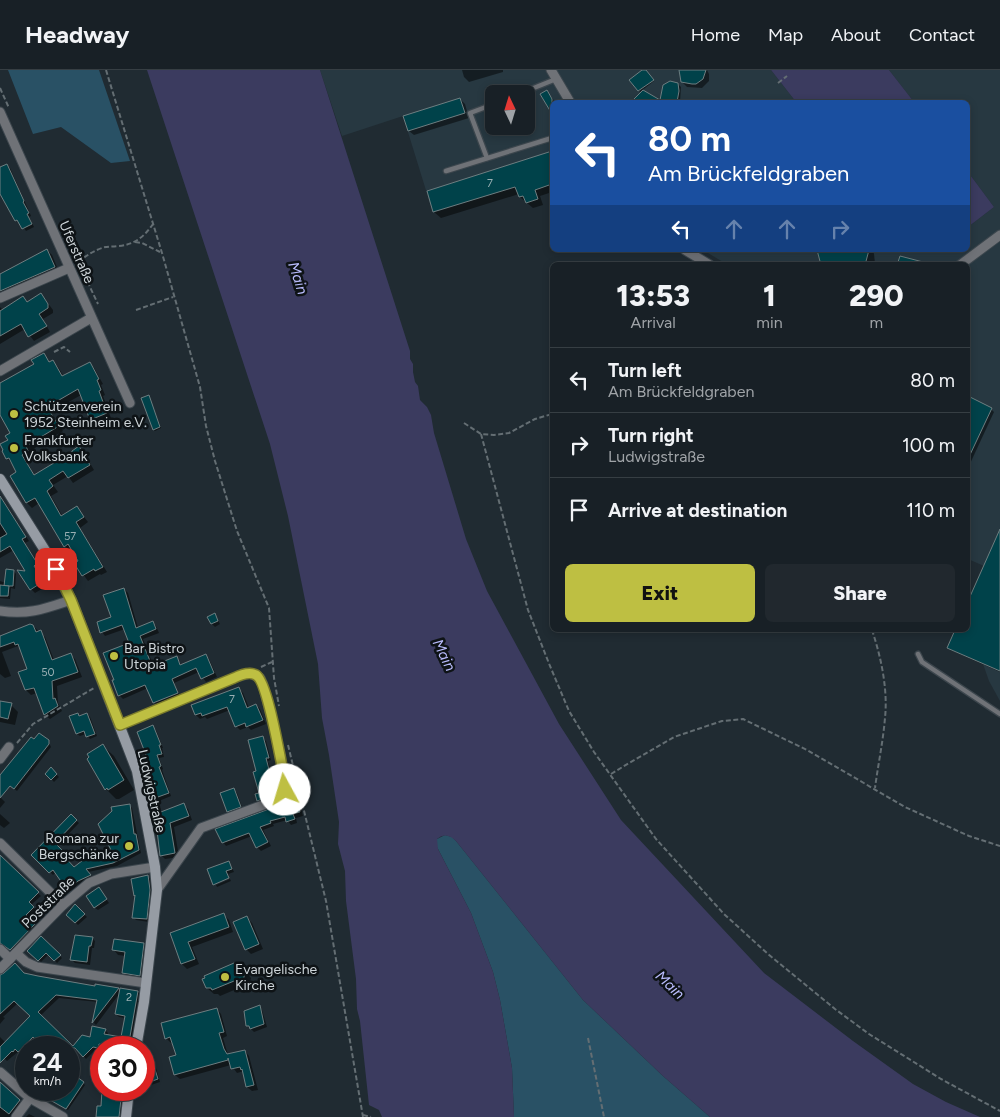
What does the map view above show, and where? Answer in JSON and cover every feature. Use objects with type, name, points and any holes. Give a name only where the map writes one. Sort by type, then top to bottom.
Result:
[{"type":"main road","name":"Ludwigstraße","points":[[0,478],[51,560],[71,600],[136,771],[155,867],[157,890],[138,1036]]},
{"type":"main road","points":[[126,1117],[128,1101]]},
{"type":"street","points":[[551,70],[569,100]]},
{"type":"street","name":"Uferstraße","points":[[0,112],[130,403]]},
{"type":"street","points":[[964,262],[1000,235]]},
{"type":"street","points":[[688,252],[705,262]]},
{"type":"street","points":[[0,298],[70,266]]},
{"type":"street","points":[[0,371],[91,318]]},
{"type":"street","points":[[0,611],[32,612],[71,600]]},
{"type":"street","points":[[120,725],[250,673],[260,678],[274,727],[285,781],[285,790],[281,796],[274,801],[202,828],[157,890]]},
{"type":"street","points":[[0,759],[9,747]]},
{"type":"street","points":[[0,843],[27,867],[63,905]]},
{"type":"street","name":"Poststraße","points":[[0,969],[63,905],[85,886],[102,876],[155,867]]},
{"type":"street","points":[[0,949],[37,967],[146,983]]},
{"type":"street","points":[[0,1072],[15,1085]]},
{"type":"street","points":[[16,1117],[28,1101]]},
{"type":"street","points":[[35,1101],[63,1117]]},
{"type":"lane","points":[[535,88],[556,79]]},
{"type":"lane","points":[[485,107],[470,113],[487,158]]},
{"type":"lane","points":[[446,171],[550,139]]},
{"type":"lane","points":[[918,654],[922,662],[1000,714]]},
{"type":"path","points":[[106,70],[162,253],[200,387],[206,426],[215,461],[237,531],[269,608],[274,678],[280,710]]},
{"type":"path","points":[[778,83],[787,76]]},
{"type":"path","points":[[70,266],[89,253],[104,247],[120,246],[135,242],[142,238],[153,223]]},
{"type":"path","points":[[135,242],[142,243],[162,253]]},
{"type":"path","points":[[78,262],[98,304]]},
{"type":"path","points":[[136,310],[173,297]]},
{"type":"path","points":[[54,352],[64,346],[70,352]]},
{"type":"path","points":[[464,423],[481,434],[494,435],[509,432],[535,419],[550,415]]},
{"type":"path","points":[[481,434],[531,618],[569,711],[610,775],[656,839],[724,914],[768,954],[869,1034],[941,1079],[1000,1111]]},
{"type":"path","points":[[872,632],[882,670],[885,695],[885,718],[875,789]]},
{"type":"path","points":[[9,747],[15,746],[33,724],[104,683]]},
{"type":"path","points":[[610,775],[674,737],[722,721],[743,719],[807,750],[922,816],[969,836],[1000,846]]},
{"type":"path","points":[[286,738],[326,900],[360,1103],[363,1116],[371,1117]]},
{"type":"path","points":[[588,1038],[604,1117]]},
{"type":"shaded area","points":[[8,70],[99,70],[130,161],[111,163],[61,127],[33,134]]},
{"type":"shaded area","points":[[320,70],[771,70],[794,100],[550,100],[550,176],[433,213],[403,116],[342,136]]},
{"type":"shaded area","points":[[889,70],[1000,70],[1000,573],[970,560],[970,262],[723,262],[706,252],[970,252],[970,225],[994,207],[970,175],[970,100],[912,100]]},
{"type":"shaded area","points":[[1000,610],[1000,701],[989,681],[982,661]]},
{"type":"shaded area","points":[[445,835],[452,837],[456,841],[583,1000],[663,1076],[710,1117],[514,1117],[512,1068],[500,1000],[493,972],[471,913],[437,847],[437,839]]},
{"type":"water","name":"Main","points":[[147,70],[320,70],[410,351],[410,359],[413,364],[413,372],[420,400],[427,407],[431,415],[434,433],[466,539],[487,591],[559,724],[621,820],[764,973],[913,1084],[946,1102],[980,1117],[710,1117],[663,1076],[583,1000],[456,841],[445,835],[437,839],[438,849],[471,913],[493,972],[500,1000],[512,1068],[514,1117],[382,1117],[379,1110],[369,1105],[357,1009],[356,979],[346,901],[345,871],[338,844],[339,822],[322,718],[318,664],[288,516],[270,444]]},
{"type":"water","points":[[771,70],[889,70],[912,100],[794,100]]},
{"type":"water","points":[[970,175],[994,207],[970,225]]},
{"type":"building","points":[[642,70],[646,70],[654,80],[638,91],[629,80]]},
{"type":"building","points":[[679,70],[706,70],[703,79],[696,84],[692,84],[681,82]]},
{"type":"building","points":[[670,81],[678,83],[677,100],[660,100],[663,85]]},
{"type":"building","points":[[547,90],[552,99],[550,100],[550,111],[540,94]]},
{"type":"building","points":[[643,90],[660,100],[633,100]]},
{"type":"building","points":[[460,98],[465,113],[408,131],[403,116]]},
{"type":"building","points":[[550,152],[550,185],[535,190],[538,199],[526,203],[523,196],[519,197],[515,187],[433,212],[427,191]]},
{"type":"building","points":[[7,164],[32,224],[22,229],[17,220],[15,221],[0,194],[0,167]]},
{"type":"building","points":[[47,249],[55,267],[0,291],[0,274]]},
{"type":"building","points":[[818,252],[868,252],[866,262],[820,262]]},
{"type":"building","points":[[900,256],[923,262],[898,262]]},
{"type":"building","points":[[41,293],[48,304],[48,308],[39,314],[47,326],[28,337],[21,324],[0,336],[0,311],[23,296],[27,302]]},
{"type":"building","points":[[44,353],[49,362],[53,360],[62,376],[90,362],[99,379],[97,380],[101,390],[99,391],[107,413],[90,420],[78,389],[47,407],[59,426],[26,446],[28,451],[22,455],[34,475],[79,446],[90,465],[68,478],[63,471],[49,480],[53,486],[47,491],[61,516],[77,506],[84,517],[76,522],[103,567],[95,571],[94,569],[82,576],[74,563],[78,561],[68,544],[64,547],[35,498],[26,503],[10,476],[16,472],[9,458],[6,459],[0,444],[8,440],[5,436],[10,433],[0,415],[0,383],[34,364],[31,360]]},
{"type":"building","points":[[149,395],[160,427],[153,430],[141,398]]},
{"type":"building","points":[[970,397],[992,408],[970,455]]},
{"type":"building","points":[[0,496],[26,537],[22,539],[37,563],[34,566],[44,581],[30,590],[17,570],[25,571],[10,546],[0,552],[0,538],[7,534],[0,523]]},
{"type":"building","points":[[1000,529],[1000,671],[947,648],[954,632],[970,632],[970,596]]},
{"type":"building","points":[[6,569],[14,570],[13,586],[4,586]]},
{"type":"building","points":[[0,585],[9,586],[8,596],[0,596]]},
{"type":"building","points":[[124,588],[136,628],[153,621],[156,629],[140,636],[152,666],[177,656],[180,665],[206,654],[214,673],[201,679],[196,668],[172,679],[178,693],[153,703],[145,685],[118,696],[103,653],[129,643],[122,625],[100,633],[97,622],[111,617],[103,595]]},
{"type":"building","points":[[215,613],[218,621],[211,624],[207,617]]},
{"type":"building","points":[[30,624],[33,625],[36,632],[41,630],[52,660],[71,653],[78,672],[52,681],[53,699],[55,698],[58,706],[44,715],[34,688],[25,690],[18,672],[27,669],[18,644],[15,645],[14,642],[0,647],[0,636]]},
{"type":"building","points":[[239,687],[247,708],[256,704],[263,720],[246,727],[245,723],[235,727],[227,707],[202,716],[201,713],[195,715],[191,705]]},
{"type":"building","points":[[0,701],[12,703],[8,719],[0,717]]},
{"type":"building","points":[[78,713],[79,716],[87,713],[95,734],[86,737],[84,731],[76,734],[69,716]]},
{"type":"building","points":[[153,725],[161,745],[159,745],[162,754],[157,755],[161,766],[159,767],[169,793],[155,798],[140,757],[146,755],[137,732]]},
{"type":"building","points":[[39,733],[49,740],[49,744],[14,789],[10,786],[0,798],[0,775],[31,737],[34,739]]},
{"type":"building","points":[[263,736],[269,758],[266,758],[274,789],[266,791],[268,797],[257,801],[255,794],[259,793],[253,772],[256,771],[248,740]]},
{"type":"building","points":[[103,744],[124,780],[108,790],[107,788],[105,790],[87,759],[89,757],[87,754]]},
{"type":"building","points":[[51,767],[57,774],[51,780],[45,774]]},
{"type":"building","points":[[234,788],[241,807],[227,812],[220,793]]},
{"type":"building","points":[[296,799],[300,812],[293,814],[295,819],[286,822],[285,817],[270,821],[271,823],[260,827],[268,842],[256,848],[249,833],[222,843],[215,829]]},
{"type":"building","points":[[184,803],[189,816],[170,823],[175,853],[160,856],[153,815]]},
{"type":"building","points":[[130,804],[134,834],[136,834],[139,850],[113,863],[86,869],[91,875],[78,881],[67,890],[53,870],[49,873],[31,855],[71,814],[77,820],[55,843],[65,853],[63,855],[74,867],[91,854],[111,850],[98,824],[112,811],[111,807]]},
{"type":"building","points":[[0,855],[39,892],[29,902],[34,907],[26,915],[35,924],[10,950],[0,943]]},
{"type":"building","points":[[229,861],[232,869],[226,871],[229,878],[213,885],[207,869]]},
{"type":"building","points":[[148,875],[150,890],[147,919],[132,918],[135,895],[131,879]]},
{"type":"building","points":[[99,887],[107,899],[94,908],[86,896]]},
{"type":"building","points":[[75,904],[85,914],[75,923],[66,915]]},
{"type":"building","points":[[224,913],[229,927],[188,942],[195,959],[181,964],[170,933]]},
{"type":"building","points":[[247,916],[259,944],[245,950],[233,922]]},
{"type":"building","points":[[75,935],[93,937],[91,946],[89,946],[87,962],[70,960]]},
{"type":"building","points":[[41,936],[61,955],[54,961],[46,953],[38,961],[27,951]]},
{"type":"building","points":[[114,939],[144,943],[140,976],[122,973],[125,952],[112,950]]},
{"type":"building","points":[[15,963],[24,973],[95,986],[95,984],[119,988],[92,1023],[97,1000],[56,995],[38,1012],[63,1036],[15,1036],[15,1049],[0,1063],[0,1047],[30,1016],[14,1001],[0,1014],[0,975]]},
{"type":"building","name":"Evangelische Kirche","points":[[234,963],[242,965],[245,970],[243,984],[239,979],[212,990],[211,988],[206,988],[202,979],[205,978],[204,976]]},
{"type":"building","points":[[120,988],[138,991],[130,1036],[121,1036],[125,1016],[115,1014]]},
{"type":"building","points":[[260,1005],[264,1024],[250,1029],[249,1026],[246,1026],[244,1011]]},
{"type":"building","points":[[217,1008],[224,1032],[219,1033],[224,1049],[227,1054],[245,1050],[254,1085],[246,1087],[242,1069],[240,1067],[231,1069],[228,1058],[228,1060],[174,1075],[169,1057],[176,1055],[170,1037],[165,1039],[161,1023]]},
{"type":"building","points":[[92,1026],[106,1029],[104,1034],[115,1036],[90,1036]]},
{"type":"building","points":[[82,1035],[90,1037],[90,1050],[83,1057],[80,1054],[80,1037]]},
{"type":"building","points":[[155,1069],[158,1079],[155,1080]]},
{"type":"building","points":[[80,1079],[84,1082],[80,1088]]},
{"type":"building","points":[[0,1082],[15,1096],[15,1101],[19,1101],[9,1114],[0,1107]]},
{"type":"building","points":[[52,1101],[71,1101],[66,1109]]},
{"type":"building","points":[[101,1101],[121,1101],[119,1117],[96,1117],[97,1106],[101,1106]]},
{"type":"place","name":"Schützenverein 1952 Steinheim e.V.","points":[[14,414]]},
{"type":"place","name":"Frankfurter Volksbank","points":[[14,448]]},
{"type":"place","name":"Bar Bistro Utopia","points":[[114,656]]},
{"type":"place","name":"Romana zur Bergschänke","points":[[129,846]]},
{"type":"place","name":"Evangelische Kirche","points":[[225,977]]},
{"type":"route","points":[[56,569],[71,600],[120,725],[243,674],[250,673],[256,675],[260,678],[263,685],[274,727],[285,781],[285,790]]}]
